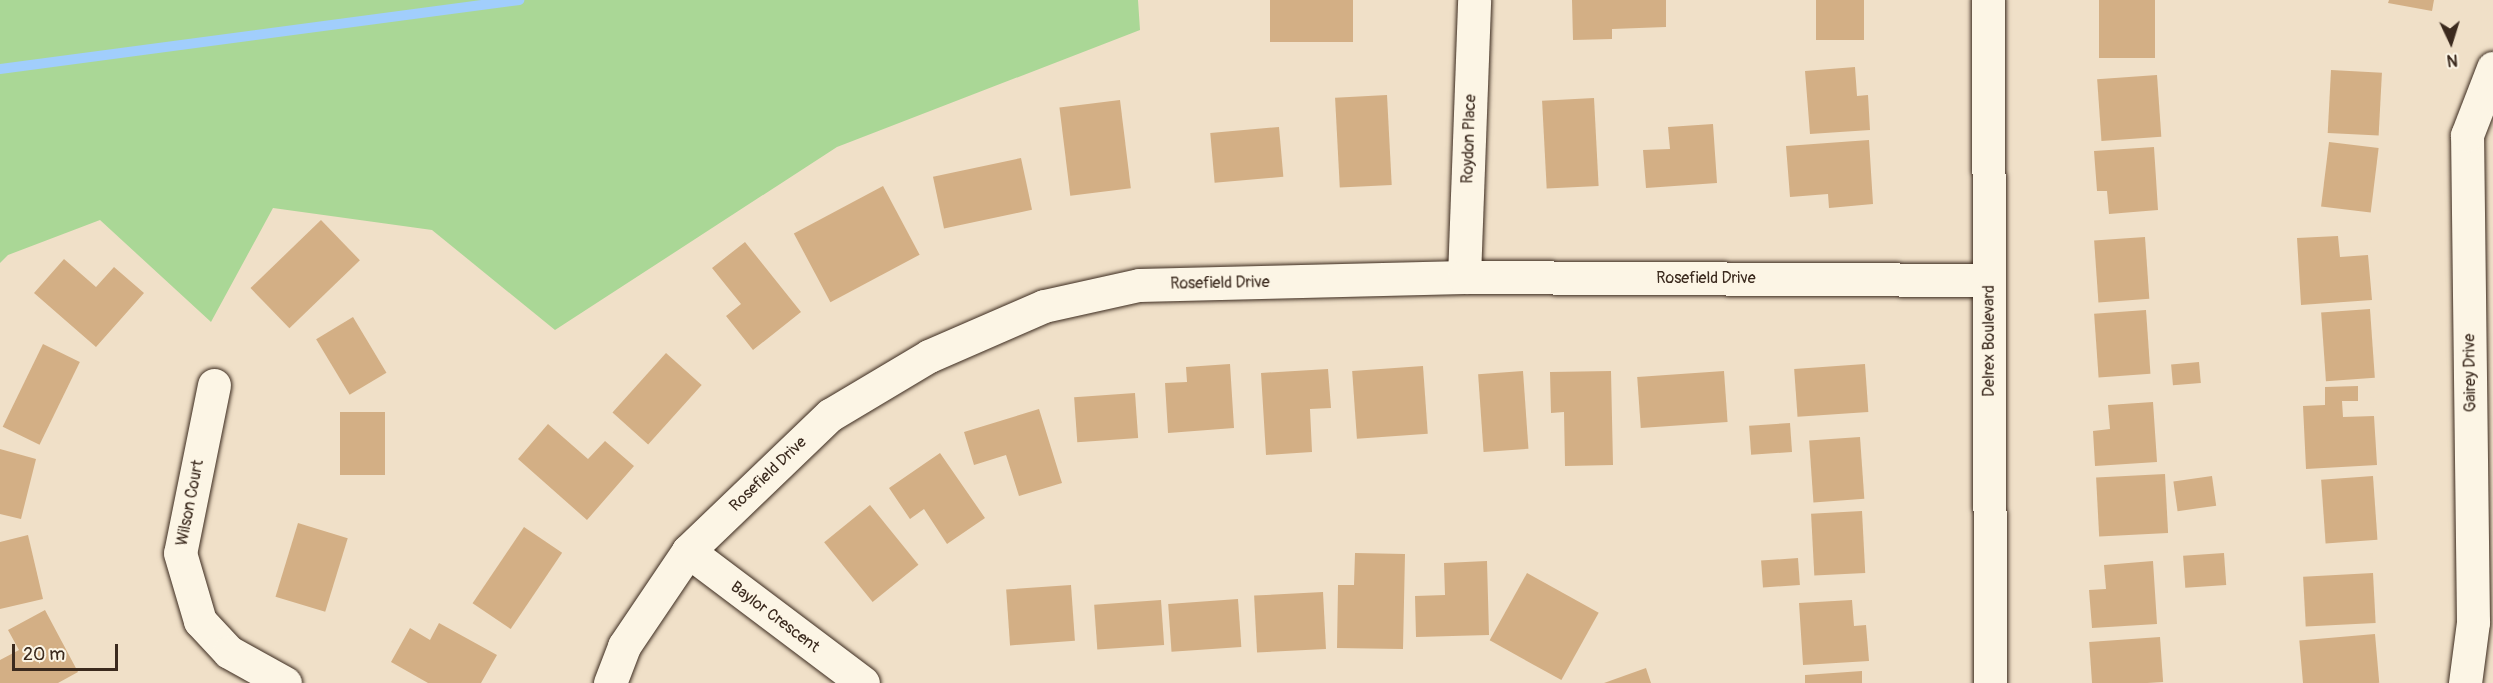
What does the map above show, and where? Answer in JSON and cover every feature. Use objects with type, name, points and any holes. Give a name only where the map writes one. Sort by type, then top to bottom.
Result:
[{"type":"street","name":"Roydon Place","points":[[1464,277],[1474,0]]},
{"type":"street","name":"Delrex Boulevard","points":[[1988,0],[1989,683]]},
{"type":"street","name":"Gairey Drive","points":[[2465,683],[2474,622],[2468,135],[2493,68]]},
{"type":"street","name":"Rosefield Drive","points":[[610,683],[624,646],[688,551],[830,415],[928,356],[1044,306],[1139,285],[1464,277],[1989,280]]},
{"type":"street","name":"Wilson Court","points":[[214,385],[180,553],[200,621],[229,652],[285,683]]},
{"type":"street","name":"Baylor Crescent","points":[[688,551],[863,683]]},
{"type":"green space","points":[[0,0],[1138,0],[1140,30],[837,147],[555,330],[432,230],[273,208],[211,322],[100,220],[8,255],[0,263]]},
{"type":"building","points":[[1270,0],[1353,0],[1353,42],[1270,42]]},
{"type":"building","points":[[1572,0],[1666,0],[1666,27],[1612,29],[1612,39],[1573,40]]},
{"type":"building","points":[[1816,0],[1864,0],[1864,40],[1816,40]]},
{"type":"building","points":[[2099,0],[2155,0],[2155,58],[2099,58]]},
{"type":"building","points":[[2389,0],[2434,0],[2432,11],[2388,3]]},
{"type":"building","points":[[1855,67],[1857,96],[1868,95],[1870,130],[1810,134],[1805,71]]},
{"type":"building","points":[[2331,70],[2382,73],[2379,136],[2328,133]]},
{"type":"building","points":[[2157,75],[2161,137],[2101,141],[2097,79]]},
{"type":"building","points":[[1387,95],[1392,185],[1340,188],[1335,98]]},
{"type":"building","points":[[1594,98],[1599,186],[1547,189],[1542,101]]},
{"type":"building","points":[[1120,100],[1131,188],[1070,196],[1059,107]]},
{"type":"building","points":[[1713,124],[1717,183],[1646,188],[1643,150],[1670,149],[1668,127]]},
{"type":"building","points":[[1279,127],[1283,177],[1215,183],[1210,133]]},
{"type":"building","points":[[1869,140],[1873,204],[1829,208],[1828,194],[1790,197],[1786,146]]},
{"type":"building","points":[[2329,142],[2379,148],[2371,213],[2321,207]]},
{"type":"building","points":[[2154,147],[2158,210],[2109,214],[2107,191],[2097,191],[2094,151]]},
{"type":"building","points":[[1021,158],[1032,210],[944,229],[933,177]]},
{"type":"building","points":[[883,186],[920,255],[830,302],[794,233]]},
{"type":"building","points":[[321,220],[360,260],[289,328],[251,288]]},
{"type":"building","points":[[2338,236],[2340,257],[2368,255],[2372,300],[2301,305],[2297,238]]},
{"type":"building","points":[[2145,237],[2149,299],[2098,302],[2094,241]]},
{"type":"building","points":[[745,242],[801,312],[753,350],[726,316],[741,304],[712,268]]},
{"type":"building","points":[[64,259],[96,287],[114,267],[144,293],[96,347],[34,293]]},
{"type":"building","points":[[2370,309],[2375,378],[2326,381],[2321,312]]},
{"type":"building","points":[[2146,310],[2150,374],[2099,377],[2094,314]]},
{"type":"building","points":[[353,317],[386,373],[350,395],[316,339]]},
{"type":"building","points":[[43,344],[80,362],[40,445],[3,427]]},
{"type":"building","points":[[666,353],[702,385],[648,445],[612,412]]},
{"type":"building","points":[[2199,362],[2201,383],[2173,385],[2171,364]]},
{"type":"building","points":[[1230,364],[1234,428],[1168,433],[1165,383],[1187,382],[1186,367]]},
{"type":"building","points":[[1865,364],[1868,412],[1798,417],[1794,369]]},
{"type":"building","points":[[1423,366],[1428,434],[1357,439],[1352,371]]},
{"type":"building","points":[[1328,369],[1331,408],[1310,409],[1312,452],[1266,455],[1261,373]]},
{"type":"building","points":[[1523,371],[1528,449],[1484,452],[1478,374]]},
{"type":"building","points":[[1611,371],[1613,465],[1565,466],[1564,412],[1551,413],[1550,372]]},
{"type":"building","points":[[1724,371],[1728,422],[1641,428],[1637,377]]},
{"type":"building","points":[[2358,386],[2358,401],[2342,401],[2343,417],[2374,416],[2377,465],[2306,469],[2303,406],[2325,405],[2325,387]]},
{"type":"building","points":[[1135,393],[1138,438],[1077,442],[1074,397]]},
{"type":"building","points":[[2153,402],[2157,462],[2095,466],[2093,431],[2110,429],[2108,405]]},
{"type":"building","points":[[1039,409],[1062,483],[1019,496],[1006,455],[974,465],[964,432]]},
{"type":"building","points":[[340,412],[385,412],[385,475],[340,475]]},
{"type":"building","points":[[1790,423],[1792,452],[1751,455],[1749,426]]},
{"type":"building","points":[[548,424],[588,459],[605,441],[634,466],[587,520],[518,459]]},
{"type":"building","points":[[1860,437],[1864,499],[1813,502],[1809,441]]},
{"type":"building","points":[[0,449],[36,459],[21,519],[0,514]]},
{"type":"building","points":[[940,453],[985,518],[947,544],[924,509],[910,519],[889,488]]},
{"type":"building","points":[[2165,474],[2168,533],[2099,537],[2096,478]]},
{"type":"building","points":[[2212,476],[2216,506],[2178,511],[2173,481]]},
{"type":"building","points":[[2373,476],[2377,540],[2326,543],[2321,480]]},
{"type":"building","points":[[870,505],[918,565],[873,602],[824,542]]},
{"type":"building","points":[[1862,511],[1865,573],[1814,576],[1811,514]]},
{"type":"building","points":[[298,523],[348,538],[325,612],[275,597]]},
{"type":"building","points":[[524,527],[562,553],[511,629],[473,603]]},
{"type":"building","points":[[28,535],[43,599],[0,609],[0,542]]},
{"type":"building","points":[[1355,553],[1405,554],[1403,649],[1337,648],[1338,585],[1354,585]]},
{"type":"building","points":[[2224,553],[2226,585],[2185,588],[2183,556]]},
{"type":"building","points":[[1798,558],[1800,585],[1763,588],[1761,561]]},
{"type":"building","points":[[1487,561],[1489,635],[1416,637],[1415,596],[1445,595],[1444,563]]},
{"type":"building","points":[[2153,561],[2157,624],[2092,628],[2089,590],[2106,589],[2104,565]]},
{"type":"building","points":[[1527,573],[1599,613],[1561,680],[1490,640]]},
{"type":"building","points":[[2373,573],[2376,623],[2306,627],[2303,577]]},
{"type":"building","points":[[1071,585],[1075,641],[1010,645],[1006,590]]},
{"type":"building","points":[[1323,592],[1326,649],[1257,653],[1254,596]]},
{"type":"building","points":[[1238,599],[1241,647],[1172,652],[1168,604]]},
{"type":"building","points":[[1161,600],[1164,645],[1097,650],[1094,605]]},
{"type":"building","points":[[1852,600],[1854,626],[1866,625],[1869,661],[1803,665],[1799,603]]},
{"type":"building","points":[[45,610],[78,672],[58,683],[0,683],[0,660],[19,650],[8,630]]},
{"type":"building","points":[[439,623],[497,655],[481,683],[428,683],[391,662],[410,628],[430,640]]},
{"type":"building","points":[[2375,634],[2379,683],[2303,683],[2299,641]]},
{"type":"building","points":[[2160,637],[2163,682],[2092,683],[2089,642]]},
{"type":"building","points":[[1646,668],[1651,683],[1604,683]]},
{"type":"building","points":[[1862,671],[1862,683],[1805,683],[1805,675]]},
{"type":"waterway","points":[[0,69],[519,0]]}]
